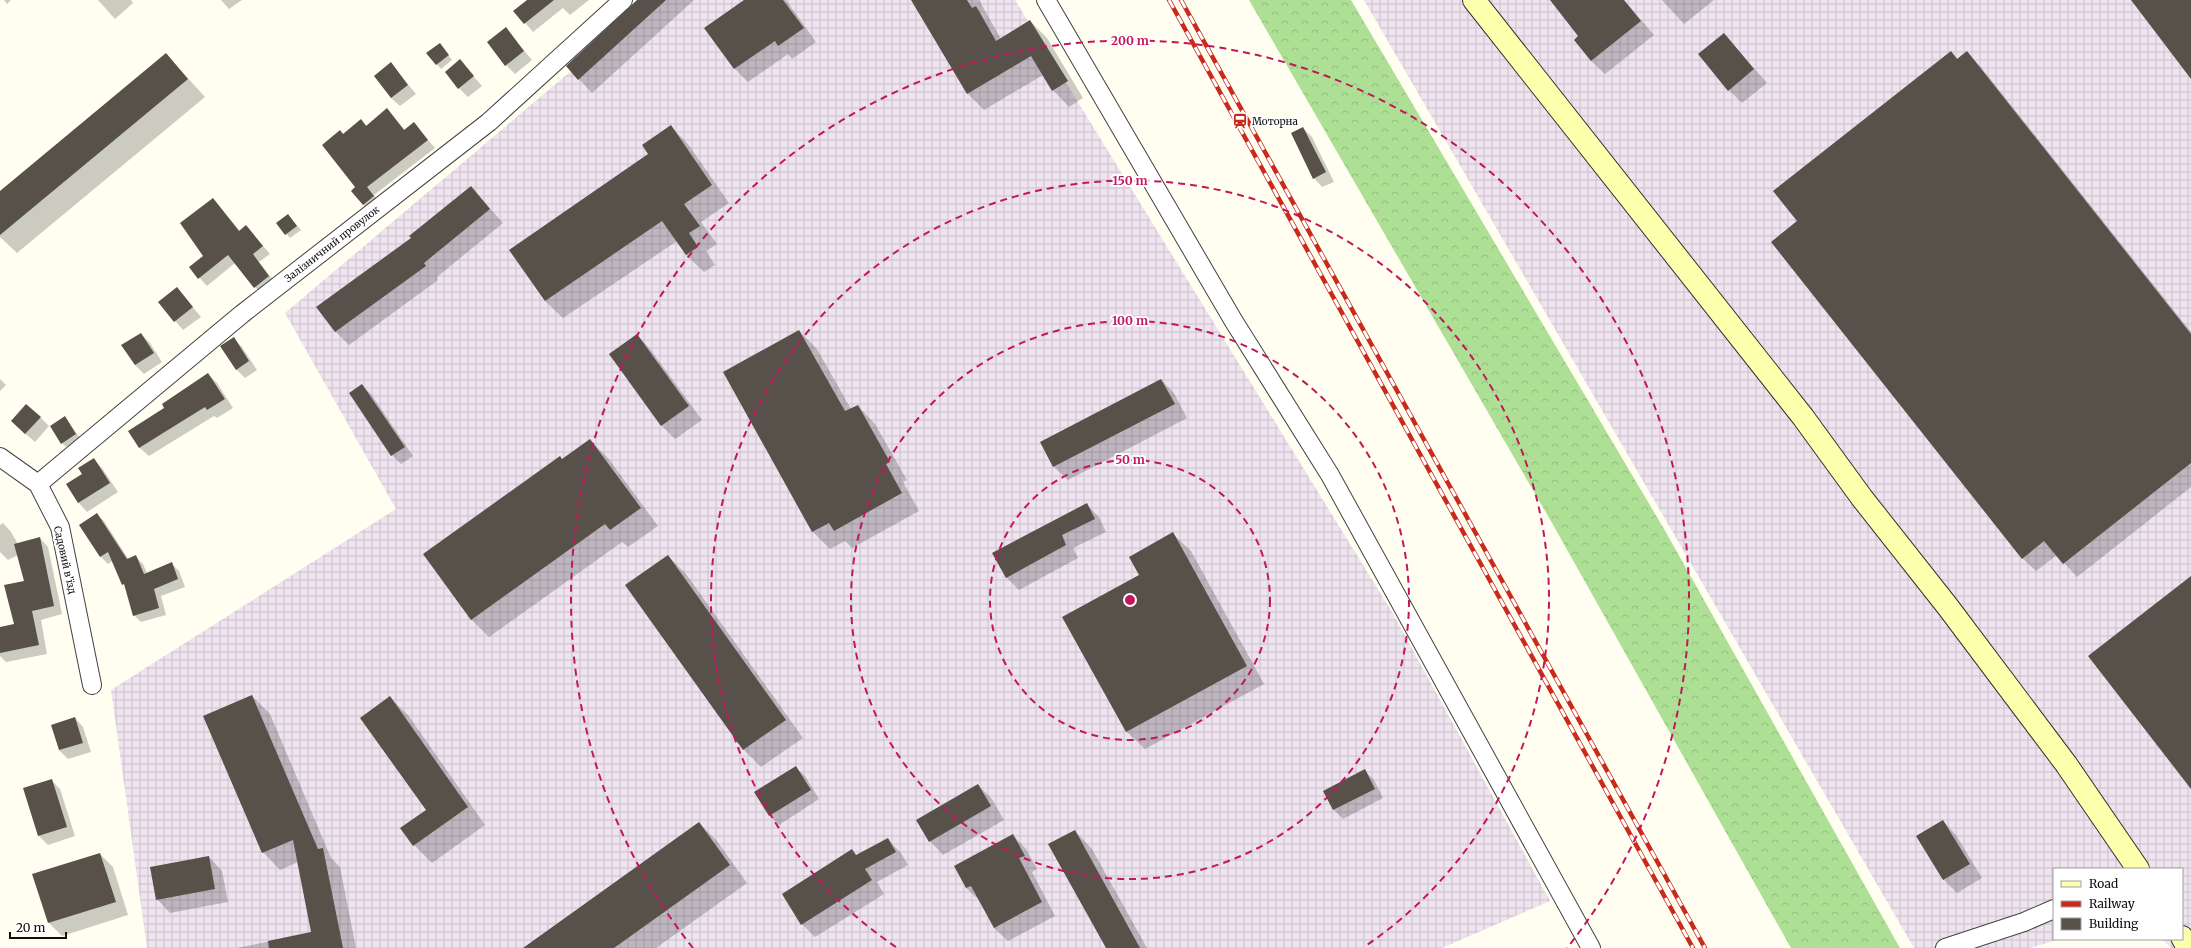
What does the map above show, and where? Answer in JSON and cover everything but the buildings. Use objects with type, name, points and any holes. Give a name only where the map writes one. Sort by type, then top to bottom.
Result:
[{"type":"main road","points":[[1474,0],[1803,417],[1862,498],[1953,613],[2066,764],[2137,868]]},
{"type":"main road","points":[[2183,939],[2188,948]]},
{"type":"street","name":"Залізничний провулок","points":[[38,484],[242,314],[489,122],[623,0]]},
{"type":"street","points":[[1046,0],[1233,320],[1330,474],[1591,948]]},
{"type":"street","name":"Садовий в’їзд","points":[[0,457],[38,484],[60,527],[92,685]]},
{"type":"street","points":[[1945,948],[2024,922],[2053,909]]},
{"type":"shaded area","points":[[655,0],[1015,0],[1392,612],[1550,901],[1442,948],[147,948],[111,690],[396,509],[285,313]]},
{"type":"shaded area","points":[[1364,0],[2191,0],[2191,948],[2171,948],[2163,940],[2183,940],[2183,868],[2053,868],[2053,940],[2057,940],[2030,948],[1914,948]]},
{"type":"green space","points":[[1249,0],[1351,0],[1664,529],[1900,948],[1791,948],[1552,523]]},
{"type":"railway","points":[[1169,0],[1693,948]]},
{"type":"railway","points":[[1181,0],[1705,948]]},
{"type":"place","name":"Моторна","points":[[1240,121]]}]
